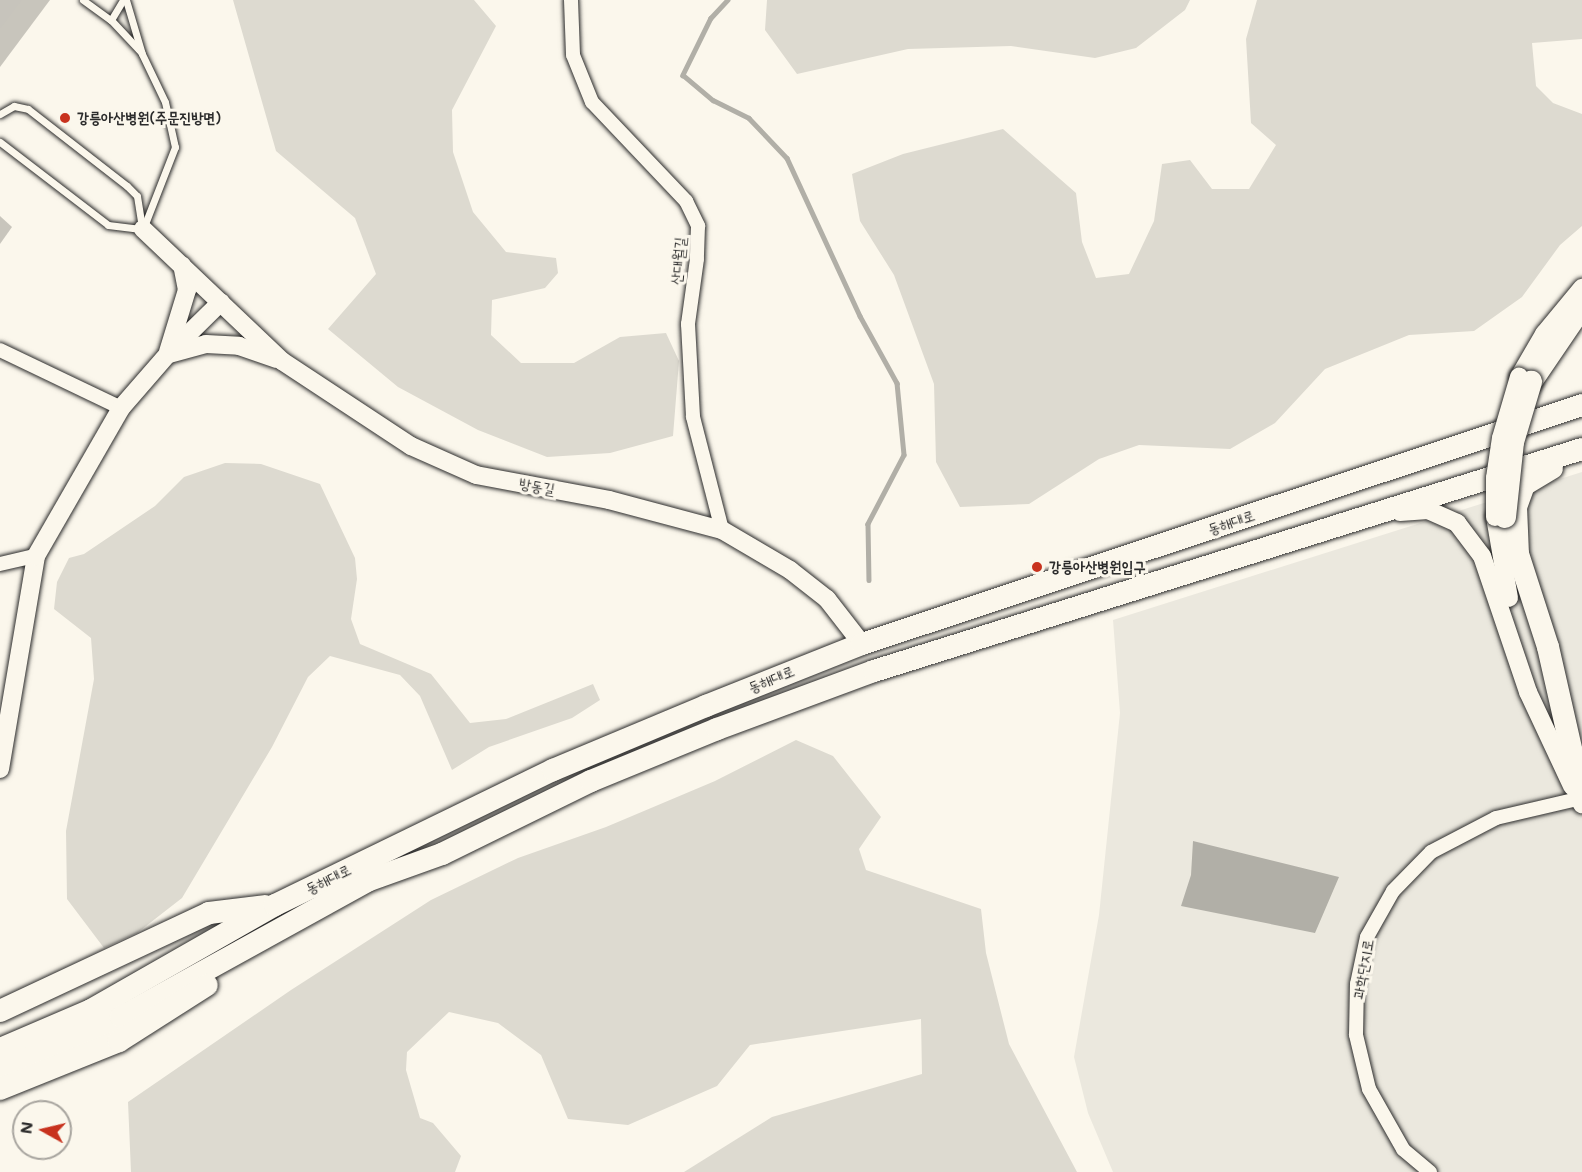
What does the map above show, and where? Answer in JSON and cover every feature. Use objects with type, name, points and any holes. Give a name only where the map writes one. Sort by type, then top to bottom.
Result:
[{"type":"highway","points":[[1579,794],[1529,630],[1500,517],[1525,379],[1582,307]]},
{"type":"highway","name":"동해대로","points":[[0,1049],[91,1010],[275,905],[553,770],[862,644],[1582,405]]},
{"type":"highway","name":"동해대로","points":[[0,1071],[120,1017],[367,881],[442,855],[591,781],[874,671],[1290,538],[1582,449]]},
{"type":"highway","points":[[1579,794],[1548,647],[1518,554],[1516,507],[1524,484],[1542,472],[1582,459]]},
{"type":"highway","points":[[862,644],[874,671]]},
{"type":"highway","points":[[0,1089],[119,1041],[330,912],[442,855]]},
{"type":"highway","points":[[0,1011],[209,913],[275,905]]},
{"type":"street","name":"산대월길","points":[[571,0],[573,55],[591,102],[686,201],[698,226],[697,259],[687,324],[693,417],[722,530]]},
{"type":"street","name":"방동길","points":[[142,229],[282,361],[411,446],[476,475],[609,500],[722,530],[790,570],[827,599],[862,644]]},
{"type":"street","points":[[168,354],[187,290],[182,265]]},
{"type":"street","points":[[1525,379],[1544,334],[1582,288]]},
{"type":"street","points":[[0,769],[36,556],[121,408],[168,354],[221,302]]},
{"type":"street","points":[[168,354],[206,344],[228,345],[282,361]]},
{"type":"street","points":[[0,350],[121,408]]},
{"type":"street","points":[[1290,538],[1395,512],[1428,510],[1457,523],[1482,556],[1528,692],[1579,794]]},
{"type":"street","points":[[0,564],[36,556]]},
{"type":"street","name":"과학단지로","points":[[1430,1172],[1403,1149],[1369,1089],[1356,1035],[1358,984],[1367,936],[1393,891],[1431,852],[1496,818],[1579,794]]},
{"type":"lane","points":[[83,0],[111,20],[142,54]]},
{"type":"lane","points":[[111,20],[124,0]]},
{"type":"lane","points":[[124,0],[142,54],[165,102],[175,147],[142,229]]},
{"type":"lane","points":[[0,114],[14,106],[28,109],[133,190],[142,229]]},
{"type":"lane","points":[[0,142],[108,225],[142,229]]},
{"type":"shaded area","points":[[233,0],[474,0],[496,26],[452,110],[453,152],[473,212],[506,252],[556,258],[558,273],[545,288],[492,300],[491,335],[521,363],[574,363],[620,337],[666,333],[679,361],[673,436],[610,453],[547,457],[478,430],[398,387],[328,329],[376,274],[355,218],[276,151]]},
{"type":"shaded area","points":[[767,0],[1190,0],[1185,10],[1136,48],[1095,58],[1011,46],[908,49],[797,74],[765,30]]},
{"type":"shaded area","points":[[1257,0],[1582,0],[1582,39],[1532,43],[1536,86],[1553,103],[1582,114],[1582,226],[1560,245],[1522,297],[1474,331],[1409,335],[1325,369],[1275,423],[1230,449],[1139,445],[1099,459],[1029,504],[960,507],[936,462],[934,384],[894,275],[860,221],[852,174],[903,154],[1003,129],[1076,193],[1082,242],[1096,278],[1129,274],[1154,221],[1162,164],[1190,160],[1212,189],[1249,189],[1276,145],[1251,123],[1246,39]]},
{"type":"shaded area","points":[[225,463],[261,464],[320,484],[355,558],[357,579],[351,619],[360,644],[431,674],[470,723],[506,719],[593,684],[600,700],[572,718],[489,747],[452,770],[420,696],[400,675],[330,656],[308,677],[272,747],[182,898],[137,933],[104,948],[67,899],[66,831],[94,679],[91,638],[54,609],[57,582],[69,558],[84,554],[155,506],[184,477]]},
{"type":"shaded area","points":[[1582,472],[1582,1172],[1113,1172],[1088,1113],[1074,1057],[1099,915],[1120,713],[1113,620]]},
{"type":"shaded area","points":[[796,740],[833,756],[881,817],[859,849],[866,870],[981,909],[986,953],[1009,1044],[1077,1172],[684,1172],[772,1117],[922,1074],[921,1019],[750,1045],[717,1086],[628,1125],[568,1119],[541,1055],[498,1023],[449,1012],[407,1052],[406,1070],[420,1118],[433,1123],[461,1156],[455,1172],[131,1172],[128,1102],[291,990],[431,900],[518,858],[606,827],[715,781]]},
{"type":"shaded area","points":[[1193,841],[1339,877],[1315,933],[1181,906],[1191,875]]},
{"type":"building","points":[[0,0],[22,0],[0,29]]},
{"type":"waterway","points":[[728,0],[711,18],[683,75],[713,100],[749,118],[787,158],[860,316],[897,383],[904,455],[868,524],[869,580]]},
{"type":"place","name":"강릉아산병원(주문진방면)","points":[[65,118]]},
{"type":"place","name":"강릉아산병원입구","points":[[1037,567]]}]
